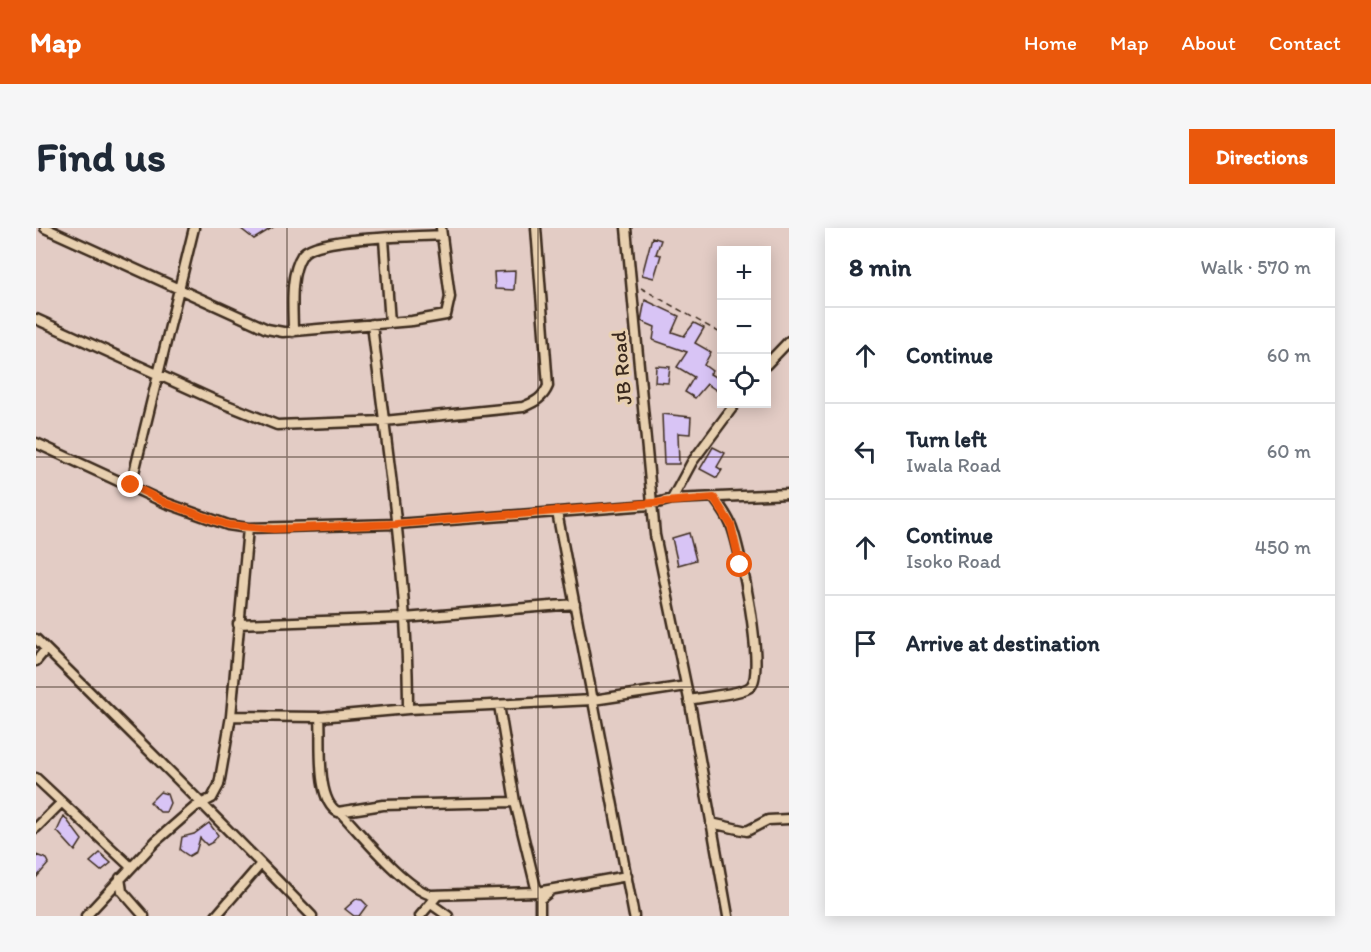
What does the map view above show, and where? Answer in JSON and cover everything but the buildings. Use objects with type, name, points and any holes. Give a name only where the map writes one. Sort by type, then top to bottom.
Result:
[{"type":"street","points":[[45,228],[267,329],[292,332],[440,318],[448,311],[450,297],[441,231],[384,239],[327,242],[304,252],[295,282],[292,332]]},
{"type":"street","points":[[131,485],[194,228]]},
{"type":"street","points":[[36,319],[277,425],[384,421],[516,408],[534,402],[544,394],[548,386],[536,228]]},
{"type":"street","name":"JB Road","points":[[626,228],[650,505],[689,700],[728,916]]},
{"type":"street","points":[[384,239],[390,323]]},
{"type":"street","points":[[372,324],[396,524],[404,618],[408,709]]},
{"type":"street","points":[[771,360],[789,340]]},
{"type":"street","points":[[672,499],[692,462],[732,408]]},
{"type":"street","points":[[36,444],[131,485],[166,503],[228,525],[248,528],[396,524],[650,505],[672,499],[789,494]]},
{"type":"street","points":[[689,700],[746,689],[754,680],[757,644],[753,619],[731,525],[714,498]]},
{"type":"street","points":[[558,512],[634,916]]},
{"type":"street","points":[[86,916],[131,867],[202,802],[214,795],[222,776],[231,716],[248,528]]},
{"type":"street","points":[[238,624],[404,618],[574,604]]},
{"type":"street","points":[[36,639],[202,802],[260,865],[312,916]]},
{"type":"street","points":[[36,661],[46,649]]},
{"type":"street","points":[[231,716],[320,717],[408,709],[593,700],[686,686]]},
{"type":"street","points":[[499,705],[515,802],[537,892]]},
{"type":"street","points":[[320,717],[324,795],[330,807],[341,813],[419,891],[437,896],[552,891],[627,876]]},
{"type":"street","points":[[36,778],[131,867]]},
{"type":"street","points":[[341,813],[383,805],[515,802]]},
{"type":"street","points":[[36,828],[61,803]]},
{"type":"street","points":[[711,823],[747,831],[768,820],[789,819]]},
{"type":"street","points":[[216,916],[260,865]]},
{"type":"street","points":[[120,878],[122,891],[144,916]]},
{"type":"street","points":[[540,916],[541,897],[552,891]]},
{"type":"street","points":[[420,916],[437,896]]},
{"type":"street","points":[[431,904],[448,916]]},
{"type":"path","points":[[632,284],[717,331]]},
{"type":"route","points":[[131,485],[166,503],[228,525],[274,529],[396,524],[650,505],[672,499],[714,498],[731,525],[740,565]]}]
